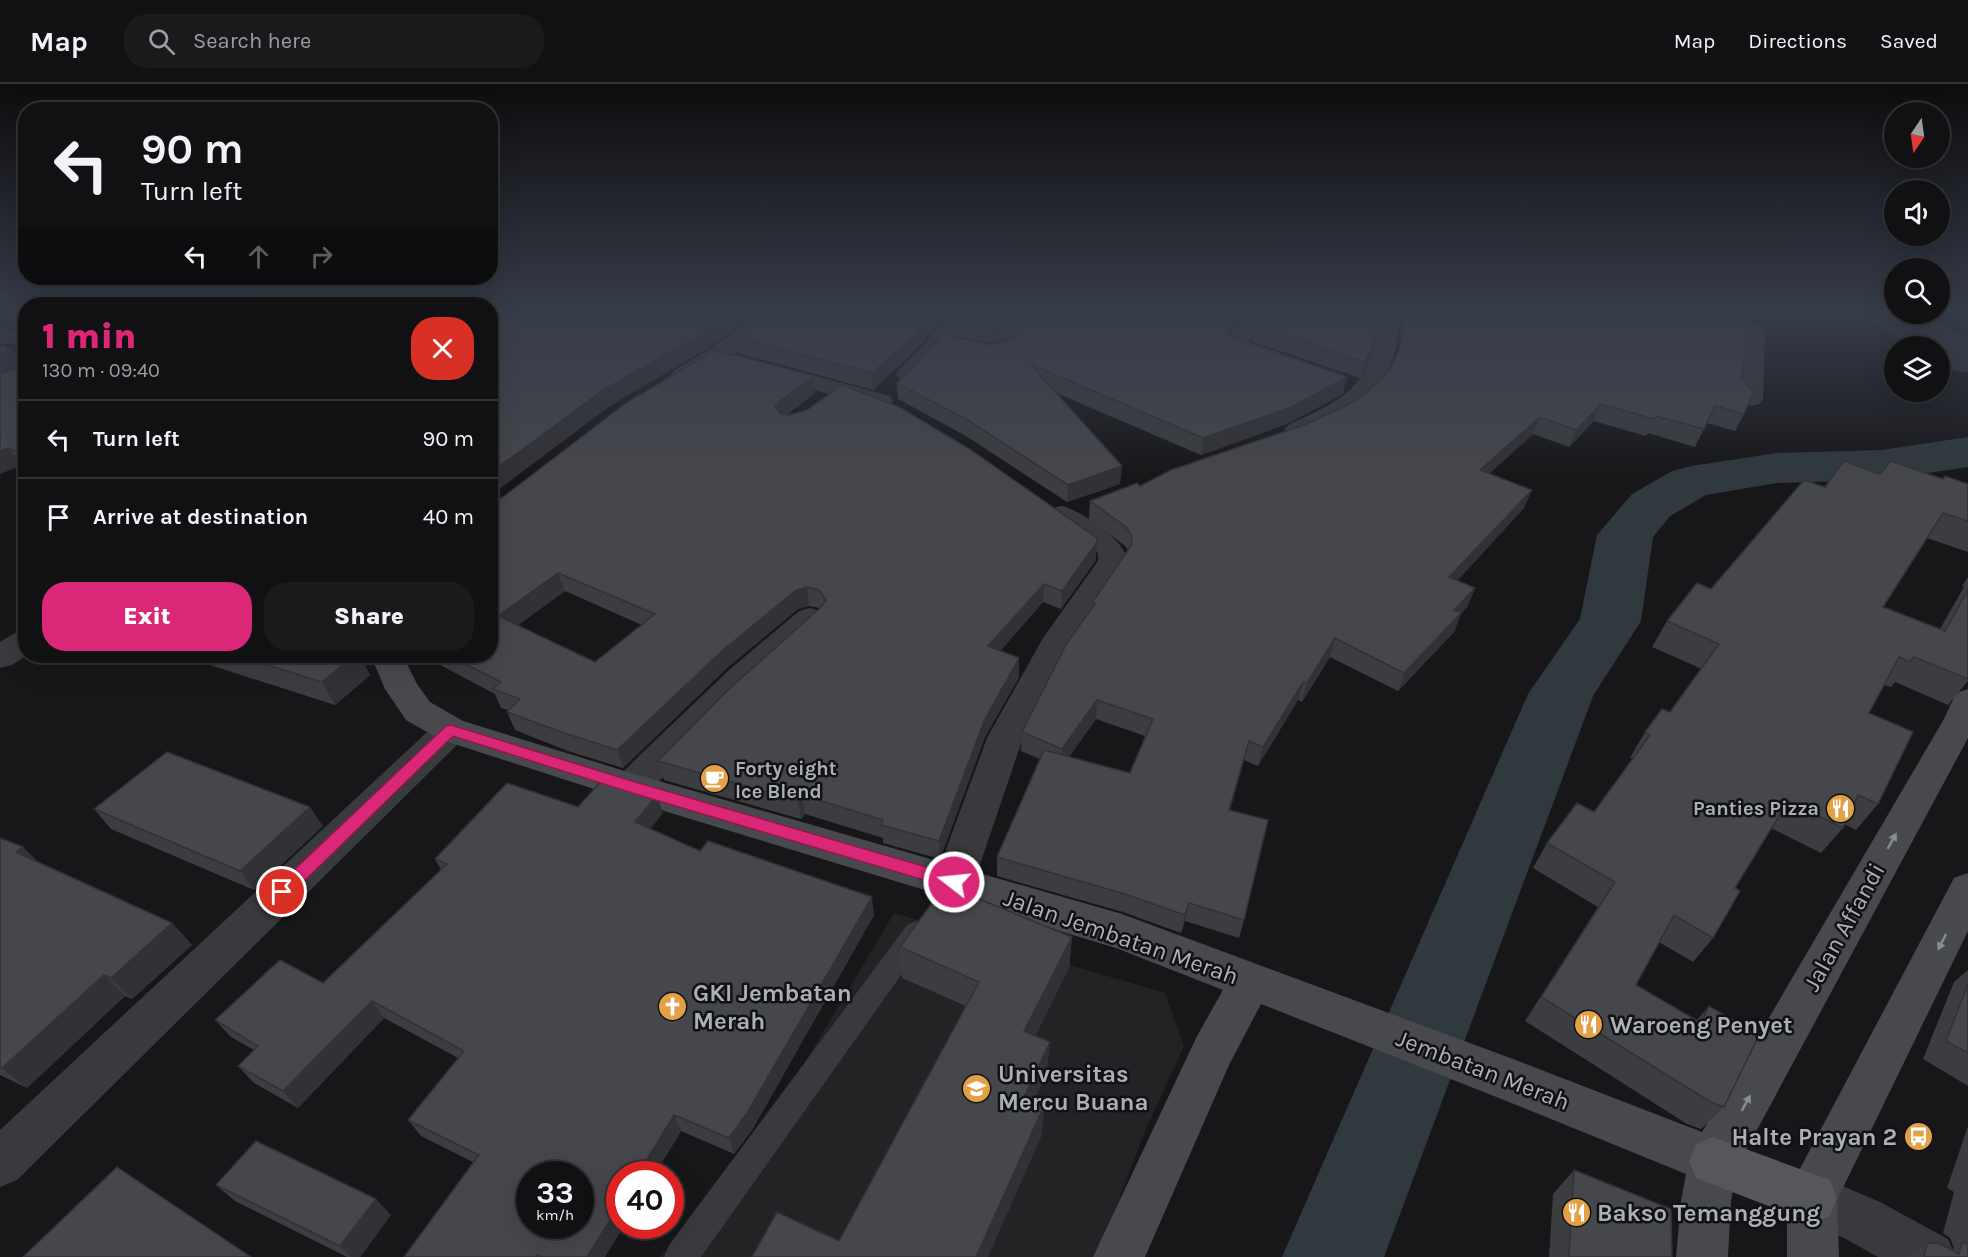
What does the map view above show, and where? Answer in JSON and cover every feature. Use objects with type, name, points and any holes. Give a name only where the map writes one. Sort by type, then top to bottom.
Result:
[{"type":"main road","points":[[1713,1161],[1812,1198]]},
{"type":"street","points":[[667,385],[694,369]]},
{"type":"street","points":[[761,369],[889,406],[917,369]]},
{"type":"street","points":[[1272,440],[1334,412],[1356,387],[1380,369]]},
{"type":"street","points":[[1751,399],[1752,369]]},
{"type":"street","points":[[812,410],[839,390]]},
{"type":"street","points":[[942,898],[1005,738],[1059,638],[1113,561],[1112,552],[1108,547],[1065,508]]},
{"type":"street","points":[[632,787],[690,725],[770,651],[810,618]]},
{"type":"street","points":[[0,657],[18,646]]},
{"type":"street","name":"Jalan Jembatan Merah","points":[[390,663],[402,689],[418,711],[451,730],[632,787],[942,898],[1122,932],[1251,981],[1213,1051],[1119,1257]]},
{"type":"street","name":"Jalan Affandi","points":[[1702,1257],[1706,1201],[1713,1161],[1968,701]]},
{"type":"street","points":[[0,1163],[451,730]]},
{"type":"street","points":[[1813,1257],[1812,1198],[1968,890]]},
{"type":"street","name":"Jembatan Merah","points":[[1251,981],[1521,1084],[1713,1161]]},
{"type":"street","points":[[1812,1198],[1863,1220],[1929,1257]]},
{"type":"lane","points":[[681,1257],[942,898]]},
{"type":"shaded area","name":"Universitas Mercu Buana","points":[[894,913],[1165,993],[1184,1046],[1145,1131],[1097,1257],[659,1257],[677,1239],[684,1239],[684,1232],[734,1181]]},
{"type":"building","points":[[18,369],[18,452],[9,448],[0,451],[0,374]]},
{"type":"building","points":[[498,369],[640,369],[605,389],[498,467]]},
{"type":"building","points":[[684,369],[786,369],[813,376],[780,401],[775,407],[781,414],[790,415],[807,410],[842,385],[899,407],[971,450],[1097,538],[1097,542],[1062,591],[1044,584],[988,646],[1019,658],[985,719],[939,841],[881,825],[883,820],[802,795],[798,801],[658,761],[727,691],[820,608],[826,600],[819,590],[807,587],[795,591],[723,650],[617,750],[507,712],[520,699],[493,689],[501,682],[463,663],[498,663],[498,616],[498,501],[626,403]],"holes":[[[558,573],[655,614],[595,662],[498,616]]]},
{"type":"building","points":[[856,369],[877,369],[872,373]]},
{"type":"building","points":[[911,369],[1034,369],[1122,466],[1068,485],[966,419],[897,383]]},
{"type":"building","points":[[1041,369],[1323,369],[1347,377],[1291,407],[1203,438]]},
{"type":"building","points":[[1390,369],[1743,369],[1741,380],[1746,381],[1749,388],[1754,390],[1744,414],[1715,406],[1704,429],[1656,416],[1654,419],[1601,404],[1576,430],[1540,417],[1480,470],[1532,490],[1449,577],[1475,588],[1454,610],[1461,613],[1404,673],[1335,638],[1307,683],[1303,682],[1263,747],[1249,741],[1229,810],[1268,820],[1244,920],[1189,903],[1185,915],[1125,894],[997,857],[1044,750],[1130,773],[1153,719],[1097,700],[1062,749],[1022,732],[1067,643],[1095,604],[1092,603],[1132,544],[1131,534],[1126,527],[1090,501],[1137,483],[1140,486],[1171,470],[1304,425],[1346,406],[1365,394]]},
{"type":"building","points":[[1844,461],[1880,474],[1891,461],[1943,479],[1945,476],[1968,484],[1968,521],[1943,513],[1883,607],[1945,631],[1968,590],[1968,679],[1914,657],[1910,662],[1899,657],[1869,713],[1913,732],[1878,804],[1858,795],[1843,828],[1788,801],[1735,888],[1740,891],[1713,938],[1674,915],[1636,985],[1701,1023],[1709,1006],[1759,1035],[1724,1107],[1709,1101],[1541,997],[1615,882],[1547,843],[1577,803],[1594,812],[1650,735],[1645,732],[1662,709],[1670,712],[1719,644],[1667,621],[1697,583],[1711,589],[1804,480],[1825,487]]},
{"type":"building","points":[[261,663],[345,663],[322,682]]},
{"type":"building","points":[[167,752],[310,807],[240,871],[94,809]]},
{"type":"building","points":[[604,778],[657,795],[635,822],[700,851],[708,841],[872,897],[747,1113],[729,1138],[674,1115],[646,1161],[606,1161],[606,1226],[587,1257],[542,1257],[538,1255],[536,1257],[404,1257],[479,1155],[408,1120],[464,1051],[372,1001],[283,1091],[238,1066],[258,1046],[215,1020],[280,960],[323,983],[447,864],[435,859],[507,783],[578,807]]},
{"type":"building","points":[[0,838],[23,847],[16,852],[172,923],[111,978],[104,975],[2,1068],[0,1067]]},
{"type":"building","points":[[945,885],[1072,937],[1024,1031],[1050,1042],[1024,1097],[1044,1106],[976,1257],[752,1257],[777,1212],[839,1241],[979,982],[900,947]]},
{"type":"building","points":[[1968,984],[1968,1053],[1946,1041]]},
{"type":"building","points":[[256,1141],[376,1199],[340,1246],[216,1185]]},
{"type":"building","points":[[117,1167],[251,1257],[23,1257]]},
{"type":"building","points":[[1574,1170],[1671,1209],[1672,1257],[1569,1257]]},
{"type":"building","points":[[1927,1243],[1938,1243],[1959,1254],[1962,1243],[1968,1243],[1968,1257],[1924,1257]]},
{"type":"waterway","points":[[1333,1257],[1561,694],[1610,621],[1625,535],[1651,505],[1691,482],[1777,468],[1882,465],[1968,452]]},
{"type":"place","name":"Forty eight Ice Blend","points":[[714,779]]},
{"type":"place","name":"Panties Pizza","points":[[1840,808]]},
{"type":"place","name":"GKI Jembatan Merah","points":[[672,1007]]},
{"type":"place","name":"Waroeng Penyet","points":[[1589,1025]]},
{"type":"place","name":"Universitas Mercu Buana","points":[[977,1088]]},
{"type":"place","name":"Halte Prayan 2","points":[[1918,1137]]},
{"type":"place","name":"Bakso Temanggung","points":[[1576,1213]]},
{"type":"route","points":[[282,892],[451,730],[632,787],[954,882]]}]
